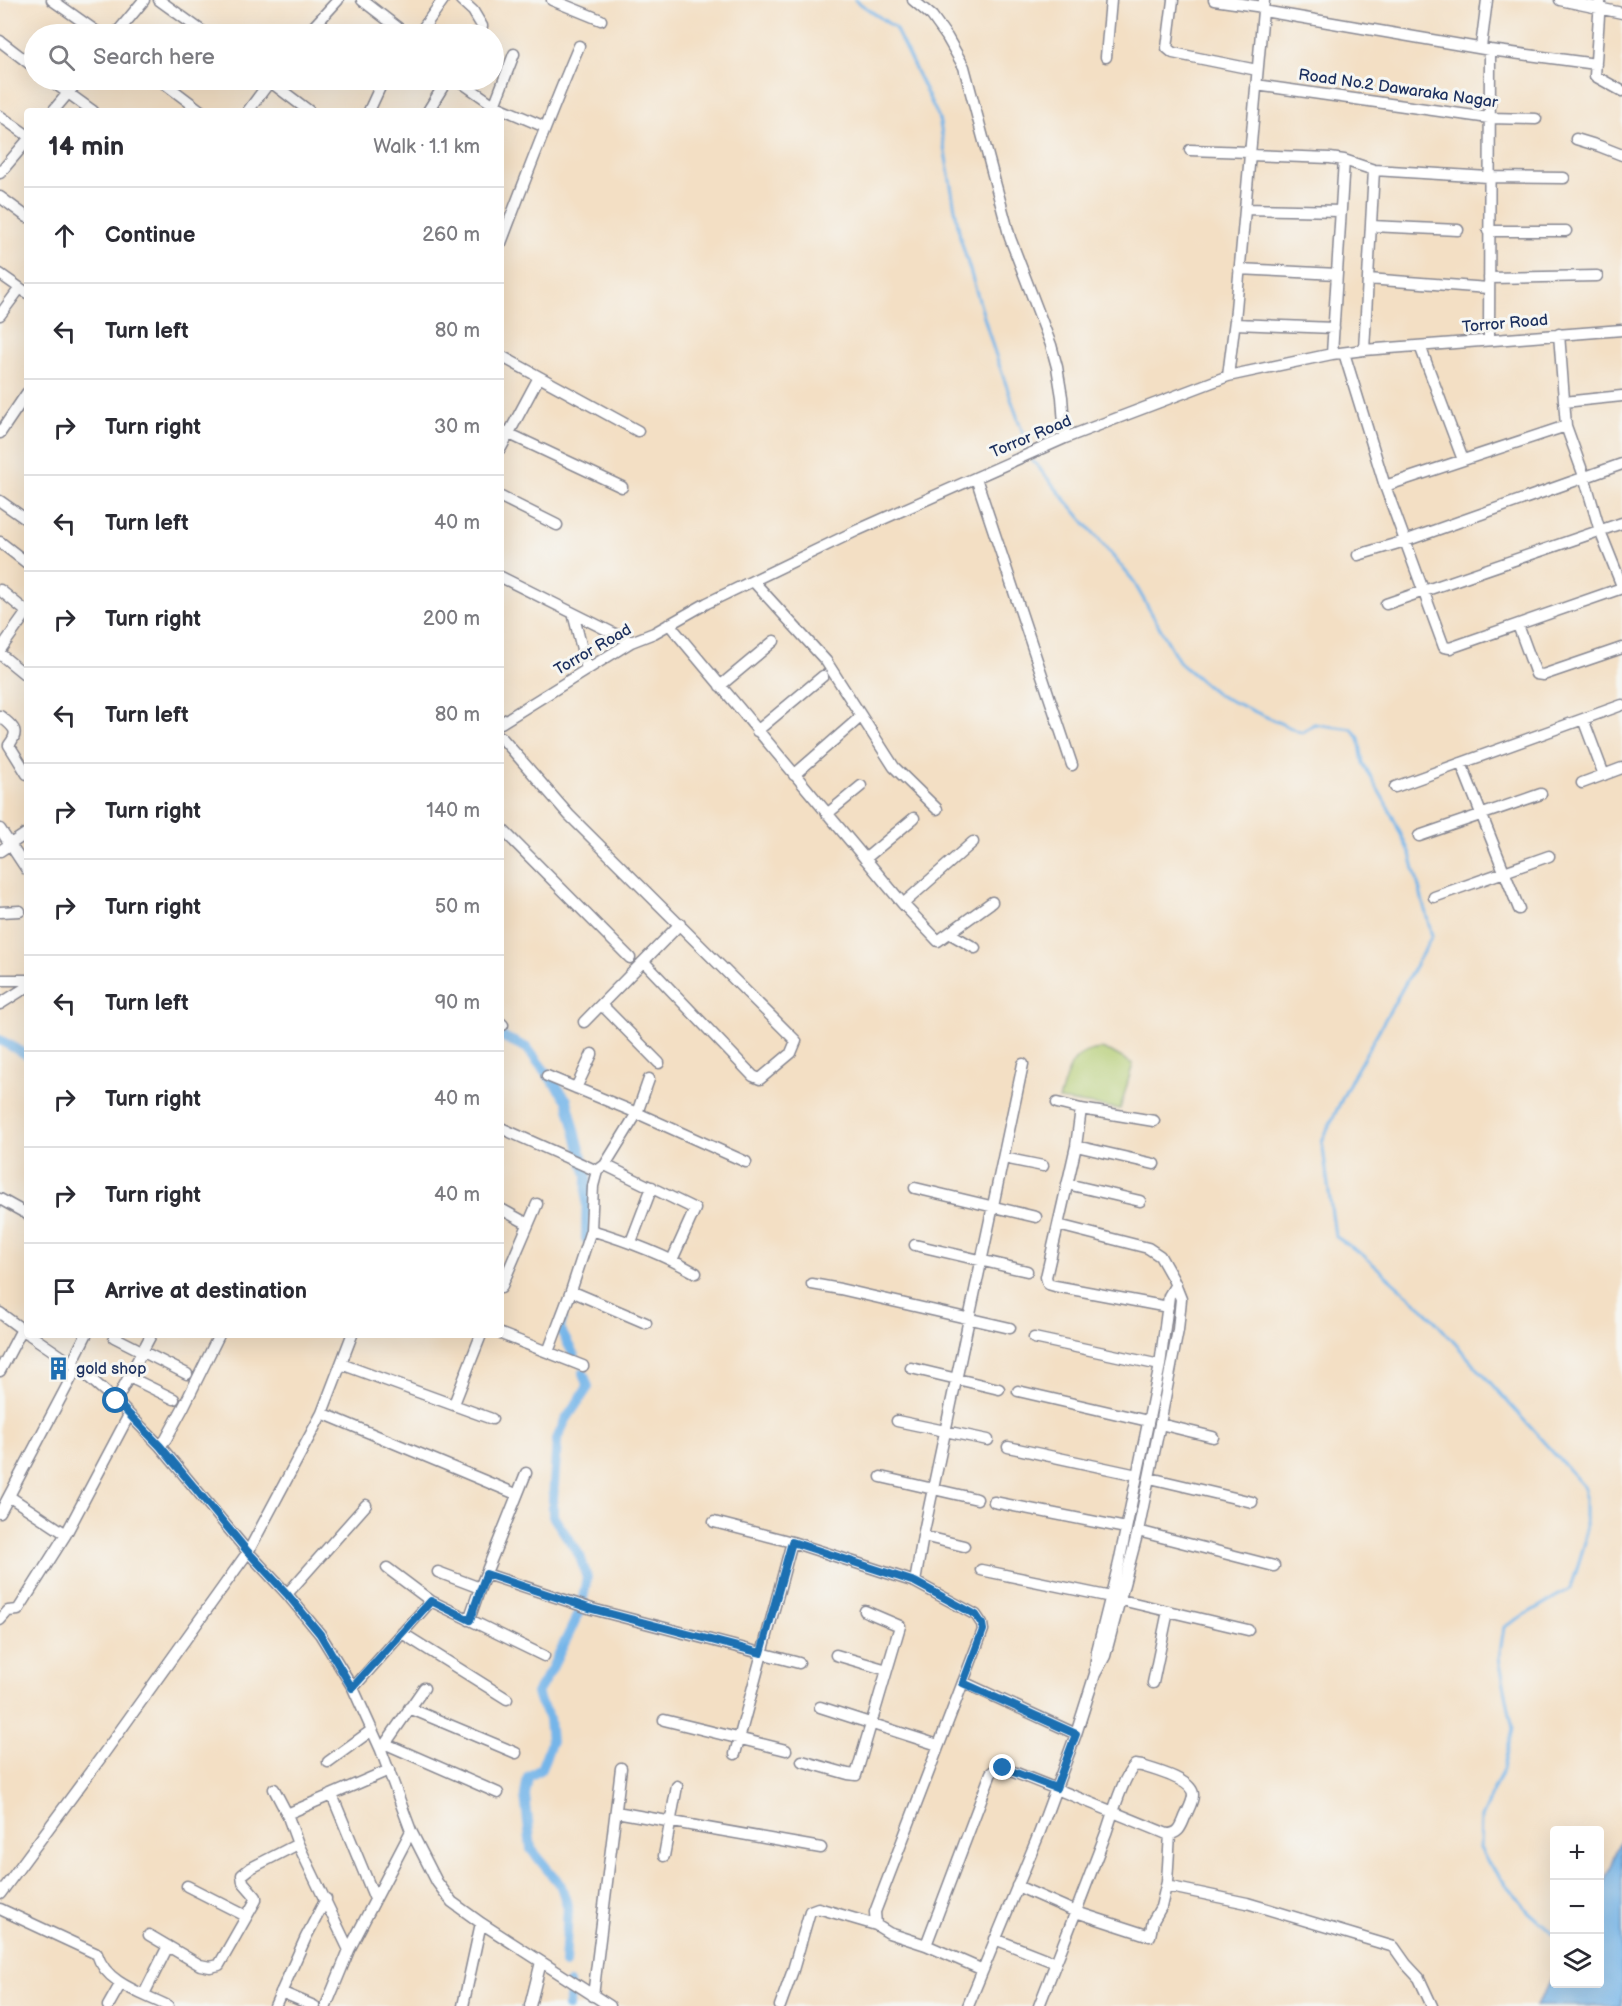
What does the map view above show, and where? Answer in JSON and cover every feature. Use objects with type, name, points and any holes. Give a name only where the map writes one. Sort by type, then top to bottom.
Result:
[{"type":"street","points":[[52,0],[86,24]]},
{"type":"street","points":[[124,24],[144,0]]},
{"type":"street","points":[[159,0],[192,24]]},
{"type":"street","points":[[316,24],[338,0]]},
{"type":"street","points":[[362,0],[393,24]]},
{"type":"street","points":[[426,24],[443,0]]},
{"type":"street","points":[[461,0],[473,11],[481,24]]},
{"type":"street","points":[[552,0],[601,20]]},
{"type":"street","points":[[913,0],[932,16],[964,67],[1010,238],[1054,356],[1062,397],[1065,438]]},
{"type":"street","points":[[1106,57],[1111,0]]},
{"type":"street","points":[[1173,0],[1167,48],[1173,53],[1257,70]]},
{"type":"street","points":[[1214,0],[1263,6],[1485,48],[1596,64]]},
{"type":"street","points":[[1487,0],[1485,48],[1489,118],[1489,340]]},
{"type":"street","points":[[1560,0],[1599,4],[1622,13]]},
{"type":"street","points":[[1599,4],[1595,76],[1622,91]]},
{"type":"street","points":[[1228,376],[1235,324],[1263,6]]},
{"type":"street","points":[[0,41],[24,59]]},
{"type":"street","points":[[505,221],[526,180],[545,127],[579,46]]},
{"type":"street","points":[[504,80],[514,54]]},
{"type":"street","name":"Road No.2 Dawaraka Nagar","points":[[1256,84],[1489,118],[1536,119]]},
{"type":"street","points":[[64,90],[89,108]]},
{"type":"street","points":[[56,108],[71,90]]},
{"type":"street","points":[[173,90],[197,108]]},
{"type":"street","points":[[250,108],[263,90]]},
{"type":"street","points":[[283,90],[305,108]]},
{"type":"street","points":[[370,108],[377,90]]},
{"type":"street","points":[[430,108],[441,90]]},
{"type":"street","points":[[470,90],[493,108],[500,90]]},
{"type":"street","points":[[504,112],[545,127]]},
{"type":"street","points":[[0,116],[24,133]]},
{"type":"street","points":[[1576,139],[1622,155]]},
{"type":"street","points":[[0,173],[24,145]]},
{"type":"street","points":[[1190,150],[1330,158],[1374,170],[1488,177],[1564,178]]},
{"type":"street","points":[[1332,354],[1344,160]]},
{"type":"street","points":[[1364,350],[1374,170]]},
{"type":"street","points":[[0,197],[24,215]]},
{"type":"street","points":[[1245,208],[1341,212]]},
{"type":"street","points":[[1371,226],[1458,230]]},
{"type":"street","points":[[1488,231],[1566,231]]},
{"type":"street","points":[[1239,269],[1337,274]]},
{"type":"street","points":[[0,274],[23,291],[0,315]]},
{"type":"street","points":[[1368,279],[1489,283],[1597,276]]},
{"type":"street","points":[[1235,324],[1334,328]]},
{"type":"street","name":"Torror Road","points":[[504,721],[631,642],[858,530],[1065,438],[1228,376],[1344,352],[1622,330]]},
{"type":"street","points":[[1344,352],[1385,486],[1442,644],[1447,648],[1622,587],[1600,531],[1566,426],[1559,334]]},
{"type":"street","points":[[1420,346],[1463,460]]},
{"type":"street","points":[[504,358],[638,431]]},
{"type":"street","points":[[539,377],[505,432],[622,487]]},
{"type":"street","points":[[1564,402],[1622,396]]},
{"type":"street","points":[[0,433],[24,397]]},
{"type":"street","points":[[1385,486],[1566,426]]},
{"type":"street","points":[[1358,555],[1406,541],[1622,464]]},
{"type":"street","points":[[976,478],[1072,765]]},
{"type":"street","points":[[504,498],[557,525]]},
{"type":"street","points":[[0,501],[24,518]]},
{"type":"street","points":[[1386,604],[1622,523]]},
{"type":"street","points":[[0,543],[24,561]]},
{"type":"street","points":[[504,578],[631,642]]},
{"type":"street","points":[[753,581],[826,661],[894,767],[937,809]]},
{"type":"street","points":[[0,590],[24,610]]},
{"type":"street","points":[[573,613],[587,669]]},
{"type":"street","points":[[24,616],[0,652],[24,673]]},
{"type":"street","points":[[669,624],[865,860],[938,941],[992,902]]},
{"type":"street","points":[[1518,625],[1536,674],[1543,675],[1622,648]]},
{"type":"street","points":[[720,686],[774,641]]},
{"type":"street","points":[[757,731],[823,676]]},
{"type":"street","points":[[1395,787],[1622,705]]},
{"type":"street","points":[[0,716],[15,731],[15,736],[4,748],[24,771]]},
{"type":"street","points":[[1583,719],[1604,775]]},
{"type":"street","points":[[794,775],[857,720]]},
{"type":"street","points":[[504,740],[569,815],[796,1041],[791,1053],[760,1079],[753,1076],[644,963]]},
{"type":"street","points":[[1461,762],[1520,909]]},
{"type":"street","points":[[1582,783],[1622,768]]},
{"type":"street","points":[[827,814],[861,786]]},
{"type":"street","points":[[1419,836],[1541,794]]},
{"type":"street","points":[[865,860],[914,818]]},
{"type":"street","points":[[0,829],[24,865]]},
{"type":"street","points":[[504,831],[630,958]]},
{"type":"street","points":[[0,851],[24,836]]},
{"type":"street","points":[[903,904],[973,842]]},
{"type":"street","points":[[1434,897],[1549,856]]},
{"type":"street","points":[[0,912],[20,911]]},
{"type":"street","points":[[584,1022],[680,924]]},
{"type":"street","points":[[950,933],[975,948]]},
{"type":"street","points":[[0,980],[24,980]]},
{"type":"street","points":[[0,1004],[24,989]]},
{"type":"street","points":[[602,1005],[659,1063]]},
{"type":"street","points":[[576,1088],[591,1054]]},
{"type":"street","points":[[915,1582],[1023,1064]]},
{"type":"street","points":[[547,1076],[746,1162]]},
{"type":"street","points":[[548,1352],[591,1230],[593,1186],[601,1168],[637,1113],[649,1079]]},
{"type":"street","points":[[1057,1103],[1154,1121]]},
{"type":"street","points":[[1081,1109],[1076,1146],[1046,1277],[1048,1284],[1168,1307]]},
{"type":"street","points":[[504,1129],[652,1187],[696,1209],[672,1260]]},
{"type":"street","points":[[1076,1146],[1154,1164]]},
{"type":"street","points":[[1004,1158],[1043,1166]]},
{"type":"street","points":[[1067,1184],[1140,1201]]},
{"type":"street","points":[[631,1242],[652,1187]]},
{"type":"street","points":[[915,1188],[1036,1217]]},
{"type":"street","points":[[0,1199],[24,1212]]},
{"type":"street","points":[[504,1281],[537,1204]]},
{"type":"street","points":[[504,1211],[528,1224]]},
{"type":"street","points":[[968,2006],[1056,1788],[1095,1674],[1097,1651],[1116,1598],[1124,1564],[1138,1531],[1177,1338],[1181,1299],[1176,1284],[1160,1256],[1148,1248],[1058,1225]]},
{"type":"street","points":[[591,1230],[631,1242],[696,1273]]},
{"type":"street","points":[[915,1245],[1027,1271]]},
{"type":"street","points":[[812,1284],[1010,1328]]},
{"type":"street","points":[[1124,1564],[1126,1528],[1160,1365],[1169,1296],[1176,1284]]},
{"type":"street","points":[[571,1291],[646,1323]]},
{"type":"street","points":[[0,1314],[24,1331]]},
{"type":"street","points":[[0,1371],[24,1335]]},
{"type":"street","points":[[504,1335],[583,1366]]},
{"type":"street","points":[[1163,1336],[1177,1338]]},
{"type":"street","points":[[35,1338],[75,1365],[116,1401],[160,1446],[320,1634],[383,1747],[388,1770],[411,1831],[437,1882],[452,1902],[610,2006]]},
{"type":"street","points":[[0,1513],[75,1365],[85,1338]]},
{"type":"street","points":[[116,1338],[188,1374]]},
{"type":"street","points":[[116,1401],[149,1338]]},
{"type":"street","points":[[160,1446],[184,1406],[218,1338]]},
{"type":"street","points":[[0,1894],[248,1552],[322,1413],[351,1338]]},
{"type":"street","points":[[454,1404],[480,1338]]},
{"type":"street","points":[[1034,1338],[1160,1365]]},
{"type":"street","points":[[341,1364],[492,1419]]},
{"type":"street","points":[[911,1368],[999,1389]]},
{"type":"street","points":[[129,1377],[174,1399]]},
{"type":"street","points":[[1018,1391],[1148,1421]]},
{"type":"street","points":[[322,1413],[516,1494]]},
{"type":"street","points":[[0,1620],[8,1611],[18,1610],[66,1534],[129,1416]]},
{"type":"street","points":[[897,1421],[988,1440]]},
{"type":"street","points":[[1161,1424],[1213,1437]]},
{"type":"street","points":[[1008,1447],[1137,1475]]},
{"type":"street","points":[[1143,1447],[1156,1449]]},
{"type":"street","points":[[470,1620],[480,1588],[526,1473]]},
{"type":"street","points":[[881,1478],[977,1499]]},
{"type":"street","points":[[1150,1478],[1252,1502]]},
{"type":"street","points":[[10,1497],[66,1534]]},
{"type":"street","points":[[994,1502],[1126,1528]]},
{"type":"street","points":[[287,1594],[366,1505]]},
{"type":"street","points":[[714,1522],[792,1542],[915,1582],[976,1615],[982,1624],[983,1630],[875,1912],[876,1925]]},
{"type":"street","points":[[1138,1531],[1274,1566]]},
{"type":"street","points":[[923,1536],[964,1546]]},
{"type":"street","points":[[735,1754],[792,1542]]},
{"type":"street","points":[[387,1568],[431,1601],[544,1656]]},
{"type":"street","points":[[981,1570],[1116,1598],[1248,1630]]},
{"type":"street","points":[[438,1572],[480,1588]]},
{"type":"street","points":[[486,1574],[592,1609],[800,1663]]},
{"type":"street","points":[[352,1688],[431,1601]]},
{"type":"street","points":[[802,1761],[856,1775],[900,1626],[865,1611]]},
{"type":"street","points":[[1153,1683],[1168,1611]]},
{"type":"street","points":[[402,1633],[507,1699]]},
{"type":"street","points":[[836,1655],[887,1670]]},
{"type":"street","points":[[963,1683],[1076,1734]]},
{"type":"street","points":[[383,1747],[424,1688]]},
{"type":"street","points":[[820,1707],[938,1745]]},
{"type":"street","points":[[410,1708],[516,1753]]},
{"type":"street","points":[[663,1720],[786,1750]]},
{"type":"street","points":[[328,1762],[372,1730]]},
{"type":"street","points":[[383,1747],[498,1793]]},
{"type":"street","points":[[926,1945],[991,1773],[996,1769],[1003,1768],[1056,1788],[1113,1812],[1170,1834],[1180,1829],[1193,1797],[1192,1790],[1187,1784],[1142,1766],[1135,1765],[1129,1770],[1113,1812],[1076,1912],[1039,2006]]},
{"type":"street","points":[[594,1996],[621,1768]]},
{"type":"street","points":[[287,1814],[388,1770]]},
{"type":"street","points":[[664,1856],[677,1786]]},
{"type":"street","points":[[274,1789],[350,1950]]},
{"type":"street","points":[[332,1795],[375,1899]]},
{"type":"street","points":[[616,1812],[821,1848]]},
{"type":"street","points":[[326,2006],[350,1950],[411,1831]]},
{"type":"street","points":[[1017,1886],[1076,1912],[1150,1936],[1166,1886],[1170,1834]]},
{"type":"street","points":[[149,1935],[200,1965],[210,1967],[219,1965],[256,1897],[243,1882],[242,1875],[298,1844]]},
{"type":"street","points":[[187,1886],[246,1916]]},
{"type":"street","points":[[1166,1886],[1247,1903],[1394,1947],[1419,1978],[1432,2006]]},
{"type":"street","points":[[275,2006],[326,1899]]},
{"type":"street","points":[[780,2006],[810,1911],[814,1908],[876,1925],[889,1933],[926,1945],[982,1970]]},
{"type":"street","points":[[0,1909],[97,1954],[100,1964],[109,1975],[120,1983],[168,2006]]},
{"type":"street","points":[[463,2006],[481,1923]]},
{"type":"street","points":[[995,1939],[1056,1963]]},
{"type":"street","points":[[144,1994],[168,1946]]},
{"type":"street","points":[[530,2006],[541,1962]]},
{"type":"street","points":[[108,2006],[120,1983]]},
{"type":"street","points":[[281,1992],[314,2006]]},
{"type":"green space","points":[[1100,1049],[1110,1051],[1133,1064],[1120,1109],[1059,1100],[1067,1073],[1075,1059],[1081,1054]]},
{"type":"water","points":[[1622,1837],[1622,2006],[1535,2006],[1550,1981],[1550,1988],[1604,1988],[1604,1885]]},
{"type":"waterway","points":[[855,0],[895,28],[939,118],[960,237],[993,347],[1027,445]]},
{"type":"waterway","points":[[1033,461],[1132,579],[1180,663],[1218,695],[1302,733],[1314,724],[1352,729],[1359,738],[1363,763],[1389,809],[1410,854],[1432,936],[1352,1078],[1322,1141],[1335,1236],[1363,1255],[1426,1311],[1585,1488],[1585,1542],[1571,1588],[1504,1627],[1499,1658],[1513,1729],[1503,1769],[1481,1817],[1480,1848],[1488,1863],[1529,1912],[1550,1930]]},
{"type":"waterway","points":[[504,1037],[527,1048],[567,1100],[587,1176],[586,1239]]},
{"type":"waterway","points":[[0,1040],[24,1053]]},
{"type":"waterway","points":[[562,1318],[560,1329],[574,1355]]},
{"type":"waterway","points":[[583,1373],[588,1387],[565,1421],[557,1439],[553,1516],[580,1556],[587,1578],[583,1598]]},
{"type":"waterway","points":[[565,1964],[568,1908],[561,1886],[531,1849],[525,1795],[528,1777],[541,1769],[551,1743],[549,1718],[537,1693],[579,1613]]},
{"type":"waterway","points":[[568,2006],[571,1995],[569,1984]]},
{"type":"place","name":"gold shop","points":[[58,1369]]},
{"type":"route","points":[[116,1401],[160,1446],[320,1634],[352,1688],[431,1601],[470,1620],[486,1574],[592,1609],[761,1653],[792,1542],[915,1582],[980,1619],[983,1630],[963,1683],[1076,1734],[1056,1788],[1003,1768]]}]
